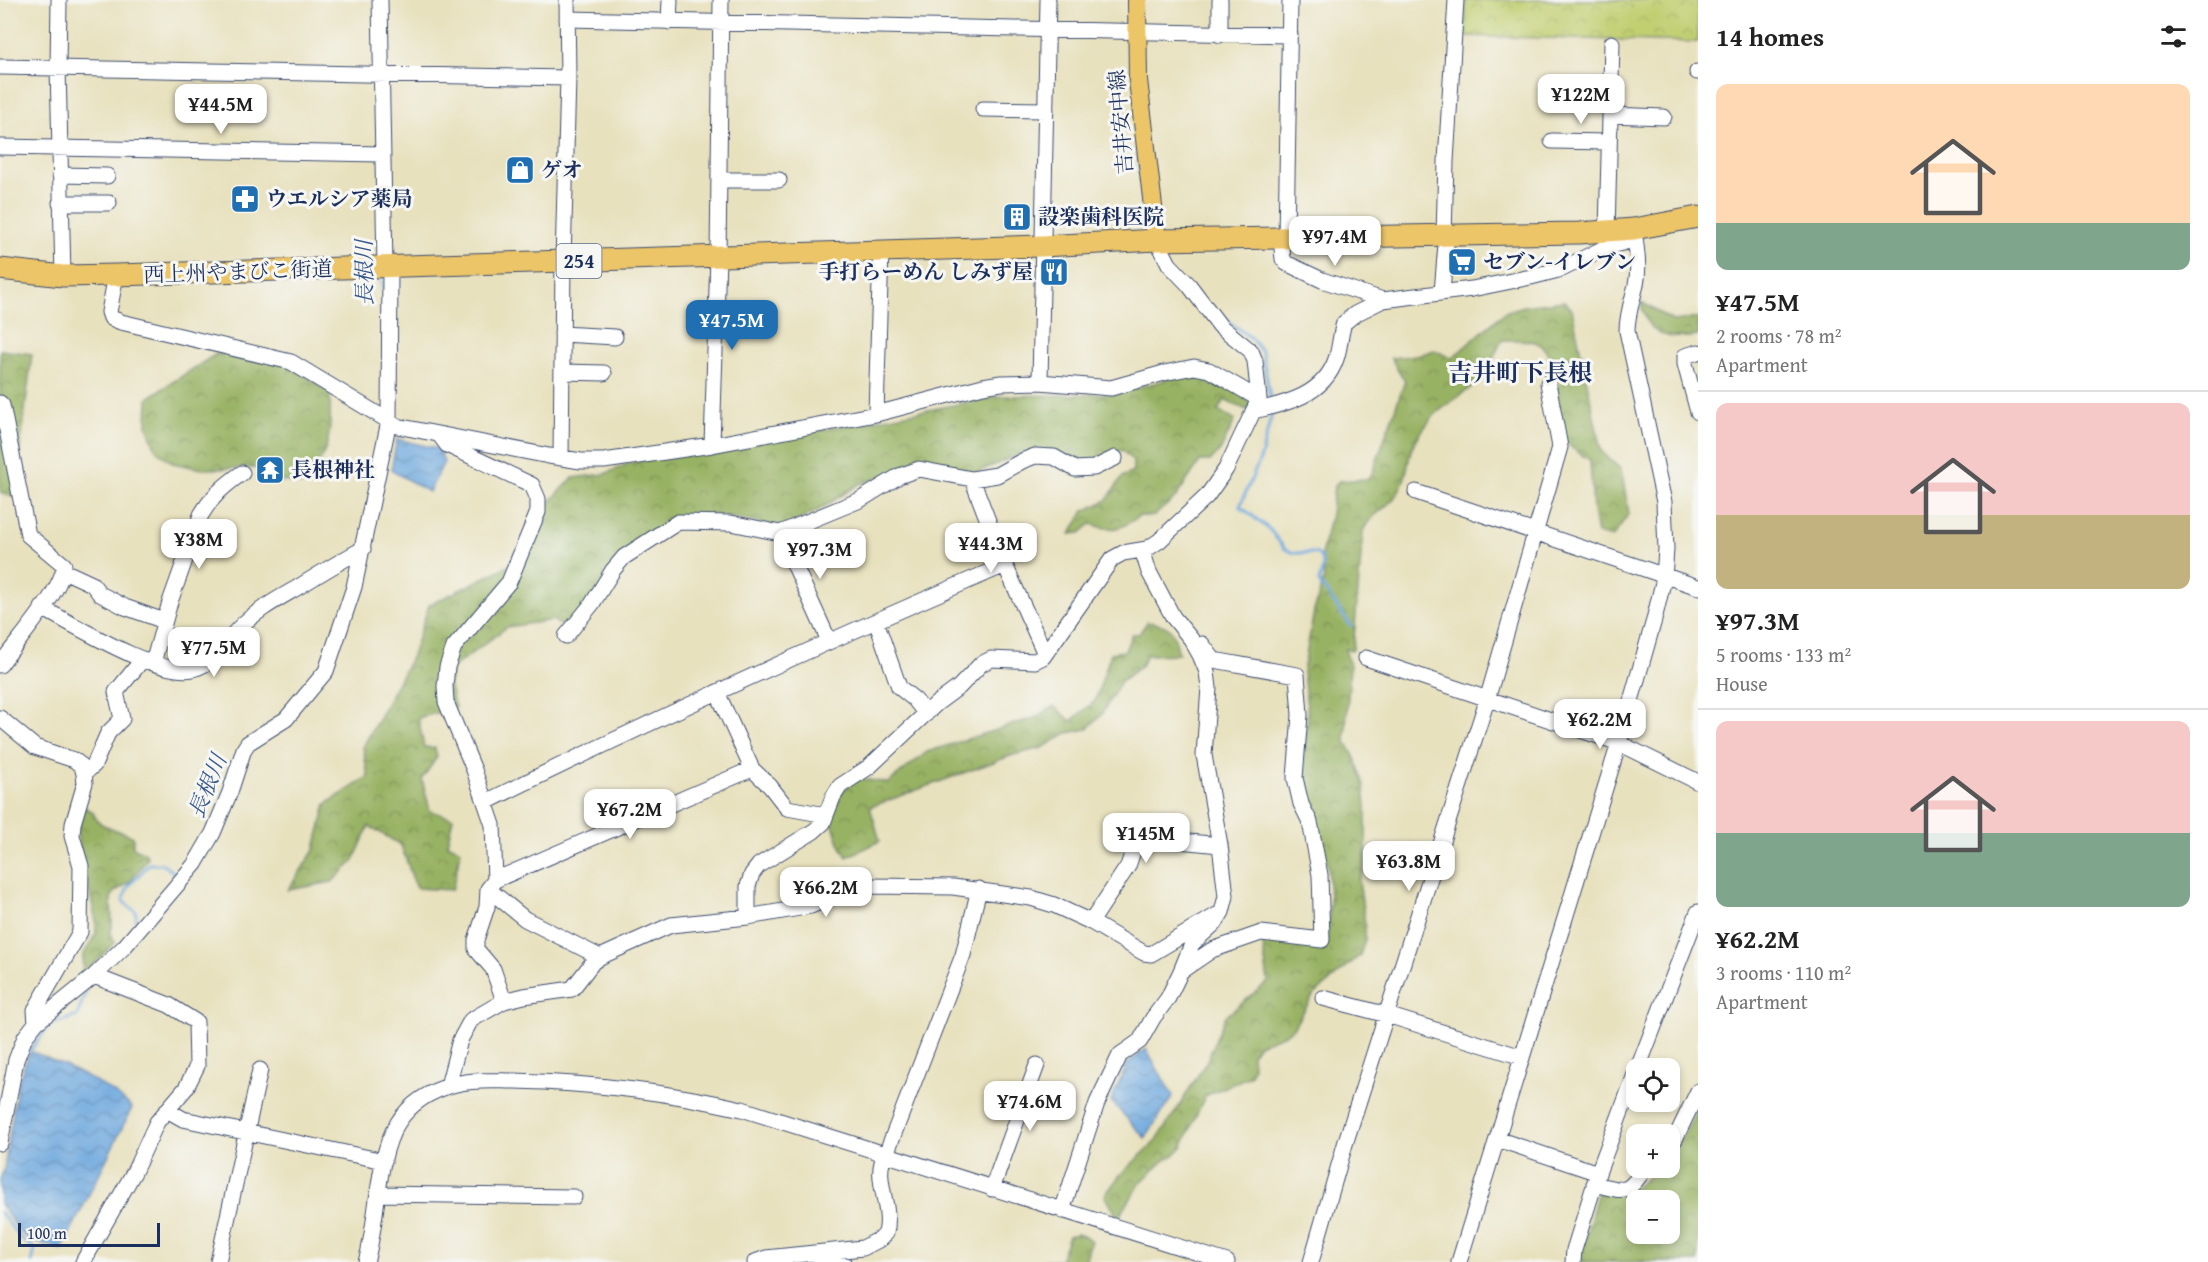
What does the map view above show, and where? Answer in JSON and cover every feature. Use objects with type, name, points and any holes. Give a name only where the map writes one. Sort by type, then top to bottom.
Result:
[{"type":"highway","name":"西上州やまびこ街道","points":[[0,269],[63,276],[116,276],[1042,246],[1157,240],[1607,231],[1632,235],[1698,217]]},
{"type":"main road","name":"吉井安中線","points":[[1137,0],[1141,107],[1157,240]]},
{"type":"street","points":[[59,0],[58,68],[63,276]]},
{"type":"street","points":[[0,1143],[16,1060],[25,1037],[36,1023],[125,946],[195,864],[213,833],[248,743],[286,719],[326,671],[354,587],[389,421],[380,0]]},
{"type":"street","points":[[561,457],[568,78],[567,0]]},
{"type":"street","points":[[669,22],[670,0]]},
{"type":"street","points":[[712,445],[718,257],[721,0]]},
{"type":"street","points":[[1041,382],[1048,0]]},
{"type":"street","points":[[1220,0],[1220,34]]},
{"type":"street","points":[[1290,0],[1283,259],[1286,263],[1322,280],[1383,300]]},
{"type":"street","points":[[1442,292],[1446,244],[1444,236],[1446,161],[1455,0]]},
{"type":"street","points":[[567,19],[1290,35]]},
{"type":"street","points":[[1607,231],[1612,43]]},
{"type":"street","points":[[0,67],[568,78]]},
{"type":"street","points":[[983,109],[1046,110]]},
{"type":"street","points":[[1610,115],[1664,117]]},
{"type":"street","points":[[1552,141],[1609,142]]},
{"type":"street","points":[[0,147],[382,154]]},
{"type":"street","points":[[60,175],[107,176]]},
{"type":"street","points":[[719,180],[779,180]]},
{"type":"street","points":[[60,203],[109,203]]},
{"type":"street","points":[[116,276],[109,312],[111,318],[121,322],[291,362],[397,426],[549,456],[604,460],[712,445],[876,414],[1001,383],[1041,382],[1111,388],[1194,367],[1209,370],[1256,405],[1287,402],[1314,390],[1332,370],[1337,358],[1344,323],[1365,308],[1383,300],[1472,289],[1551,272],[1632,235],[1638,264],[1627,331],[1664,502],[1664,575],[1654,620],[1619,743],[1460,1262]]},
{"type":"street","points":[[748,917],[748,886],[752,874],[759,865],[823,823],[840,786],[869,767],[959,687],[981,664],[991,659],[1035,661],[1045,654],[1112,560],[1123,553],[1147,549],[1159,541],[1207,496],[1226,469],[1256,405],[1255,361],[1251,351],[1239,339],[1220,326],[1190,285],[1169,264],[1157,240]]},
{"type":"street","points":[[876,414],[880,250]]},
{"type":"street","points":[[562,334],[615,337]]},
{"type":"street","points":[[1698,352],[1685,356],[1685,364],[1698,412]]},
{"type":"street","points":[[562,372],[604,373]]},
{"type":"street","points":[[1311,1262],[1346,1141],[1487,700],[1560,447],[1548,383]]},
{"type":"street","points":[[0,403],[28,535],[62,561],[64,571],[42,608],[0,665]]},
{"type":"street","points":[[441,436],[447,445],[532,485],[538,499],[538,512],[509,582],[454,647],[447,667],[445,686],[446,702],[493,825],[492,884],[476,940],[476,949],[493,969],[504,1001]]},
{"type":"street","points":[[566,636],[592,604],[624,557],[678,522],[731,523],[780,533],[860,500],[899,476],[919,469],[972,479],[997,475],[1035,456],[1054,457],[1075,469],[1094,468],[1115,458]]},
{"type":"street","points":[[84,774],[94,765],[108,733],[122,719],[116,692],[148,661],[201,515],[221,488],[242,473]]},
{"type":"street","points":[[972,479],[1005,565],[1045,654]]},
{"type":"street","points":[[1416,492],[1698,587]]},
{"type":"street","points":[[780,533],[829,641]]},
{"type":"street","points":[[42,608],[107,643],[148,661],[180,669],[193,669],[215,658],[236,631],[264,607],[363,549]]},
{"type":"street","points":[[1062,1211],[1098,1103],[1120,1055],[1140,1041],[1168,998],[1192,944],[1216,922],[1222,912],[1226,896],[1220,845],[1204,755],[1209,688],[1207,672],[1191,639],[1173,616],[1149,572],[1144,556],[1147,549]]},
{"type":"street","points":[[486,802],[611,740],[829,641],[1005,565]]},
{"type":"street","points":[[64,571],[92,584],[100,594],[125,607],[164,621]]},
{"type":"street","points":[[1173,616],[1189,625],[1214,660],[1297,675],[1300,715],[1295,778],[1301,804],[1310,822],[1320,875],[1322,940],[1261,933],[1212,950],[1181,971]]},
{"type":"street","points":[[876,621],[898,687],[915,700],[926,714]]},
{"type":"street","points":[[1366,658],[1619,743],[1698,782]]},
{"type":"street","points":[[717,692],[752,769],[770,786],[787,808],[826,815]]},
{"type":"street","points":[[0,718],[35,747],[74,760],[82,766],[84,774],[85,783],[73,824],[72,836],[81,866],[80,932],[34,1010],[36,1023]]},
{"type":"street","points":[[492,884],[752,769]]},
{"type":"street","points":[[1091,922],[1128,866],[1138,837],[1220,845]]},
{"type":"street","points":[[492,884],[525,919],[600,957]]},
{"type":"street","points":[[448,1086],[464,1029],[471,1020],[504,1001],[572,989],[600,957],[671,925],[748,917],[811,906],[849,889],[953,887],[1031,898],[1054,905],[1091,922],[1144,953],[1151,954],[1222,912]]},
{"type":"street","points":[[755,1262],[766,1258],[862,1248],[882,1238],[886,1233],[886,1201],[880,1171],[881,1161],[963,955],[979,889]]},
{"type":"street","points":[[1642,1058],[1698,912]]},
{"type":"street","points":[[83,1262],[134,1172],[157,1122],[186,1088],[197,1066],[196,1023],[169,1005],[94,975]]},
{"type":"street","points":[[1323,998],[1387,1015],[1522,1057]]},
{"type":"street","points":[[992,1189],[1036,1065]]},
{"type":"street","points":[[218,1262],[260,1070]]},
{"type":"street","points":[[366,1262],[384,1161],[391,1135],[405,1113],[424,1096],[448,1086],[469,1082],[542,1082],[690,1098],[742,1109],[1227,1262]]},
{"type":"street","points":[[1680,1128],[1698,1091]]},
{"type":"street","points":[[1573,1262],[1574,1250],[1596,1178],[1626,1098]]},
{"type":"street","points":[[167,1110],[183,1119],[384,1161]]},
{"type":"street","points":[[1497,1139],[1596,1178],[1621,1191],[1632,1187],[1638,1178]]},
{"type":"street","points":[[379,1194],[574,1197]]},
{"type":"street","points":[[815,1252],[819,1259],[843,1262]]},
{"type":"green space","points":[[1466,0],[1698,0],[1698,42],[1465,36]]},
{"type":"green space","points":[[1564,301],[1572,309],[1601,451],[1621,470],[1629,513],[1613,537],[1597,534],[1590,460],[1570,446],[1562,436],[1549,357],[1543,347],[1535,342],[1502,340],[1484,376],[1430,420],[1412,447],[1400,489],[1393,499],[1370,520],[1363,531],[1353,650],[1345,649],[1350,666],[1345,740],[1355,758],[1364,785],[1366,807],[1366,856],[1359,880],[1365,940],[1360,955],[1313,996],[1293,1028],[1285,1034],[1259,1044],[1252,1054],[1253,1067],[1250,1076],[1205,1096],[1182,1147],[1142,1181],[1118,1218],[1105,1195],[1120,1175],[1156,1141],[1208,1059],[1225,1017],[1268,982],[1262,938],[1327,943],[1330,899],[1328,865],[1303,790],[1308,715],[1303,672],[1314,611],[1324,578],[1321,555],[1331,514],[1334,486],[1339,481],[1368,479],[1372,474],[1405,381],[1391,358],[1419,355],[1434,350],[1452,358],[1505,312],[1524,306]]},
{"type":"green space","points":[[1641,302],[1673,321],[1698,318],[1698,336],[1677,337],[1660,334],[1648,323]]},
{"type":"green space","points":[[0,350],[32,354],[14,498],[0,492]]},
{"type":"green space","points":[[243,352],[284,361],[330,393],[327,442],[319,463],[303,485],[274,479],[257,468],[202,469],[173,463],[156,450],[147,426],[148,398],[216,354]]},
{"type":"green space","points":[[1193,372],[1218,380],[1232,388],[1252,405],[1247,410],[1224,400],[1218,411],[1235,420],[1220,451],[1210,461],[1200,461],[1176,497],[1154,516],[1139,516],[1122,527],[1111,529],[1091,524],[1080,533],[1070,534],[1084,511],[1107,500],[1122,477],[1133,472],[1133,461],[1122,450],[1094,461],[1075,464],[1049,449],[1026,451],[971,475],[918,465],[859,484],[822,508],[784,528],[712,514],[674,517],[563,627],[553,620],[507,627],[452,668],[449,684],[455,708],[418,718],[424,747],[435,748],[437,757],[422,779],[430,811],[453,818],[447,844],[461,850],[452,890],[416,888],[401,845],[369,826],[353,862],[332,882],[288,890],[315,849],[326,804],[368,777],[363,747],[412,656],[429,605],[512,564],[535,517],[573,478],[605,474],[632,462],[729,447],[1002,396],[1115,394]]},
{"type":"green space","points":[[1147,622],[1162,625],[1170,630],[1179,654],[1147,655],[1140,667],[1121,681],[1101,715],[1087,729],[1067,733],[1042,748],[1013,755],[870,807],[880,841],[847,857],[831,820],[842,792],[856,778],[888,783],[927,752],[1037,717],[1054,706],[1071,721],[1095,701],[1111,653],[1125,651],[1132,634],[1139,634]]},
{"type":"green space","points":[[84,807],[93,812],[99,822],[133,837],[133,847],[145,853],[148,858],[130,882],[114,892],[111,898],[112,927],[110,933],[115,942],[82,976],[83,956],[96,933],[96,921],[78,841],[78,826]]},
{"type":"green space","points":[[1698,1104],[1698,1262],[1579,1262],[1598,1191],[1626,1195],[1626,1244],[1680,1244],[1680,1190],[1632,1190],[1647,1178],[1680,1178],[1680,1138],[1690,1124]]},
{"type":"green space","points":[[1077,1234],[1091,1241],[1085,1262],[1043,1262],[1044,1260],[1060,1260],[1069,1236]]},
{"type":"water","points":[[397,439],[438,449],[444,462],[429,492],[391,470]]},
{"type":"water","points":[[1146,1049],[1173,1096],[1145,1138],[1111,1101],[1128,1063]]},
{"type":"water","points":[[30,1051],[98,1083],[112,1091],[132,1108],[62,1249],[31,1241],[21,1233],[0,1204],[0,1180],[4,1169],[18,1082]]},
{"type":"waterway","points":[[1137,150],[1144,205]]},
{"type":"waterway","name":"長根川","points":[[381,274],[382,289]]},
{"type":"waterway","points":[[1221,316],[1251,338],[1262,352],[1271,403]]},
{"type":"waterway","points":[[1272,413],[1261,457],[1240,506],[1270,530],[1285,549],[1294,553],[1315,553],[1320,556],[1323,566],[1319,582],[1351,626]]},
{"type":"waterway","name":"長根川","points":[[136,923],[136,912],[123,901],[128,887],[149,864],[163,864],[178,876]]},
{"type":"waterway","name":"長根川","points":[[30,1051],[49,1025],[77,1016],[86,991]]},
{"type":"waterway","points":[[0,1212],[20,1238],[35,1249],[32,1262]]},
{"type":"place","name":"ゲオ","points":[[520,170]]},
{"type":"place","name":"ウエルシア薬局","points":[[245,199]]},
{"type":"place","name":"設楽歯科医院","points":[[1017,217]]},
{"type":"place","name":"セブン-イレブン","points":[[1462,262]]},
{"type":"place","name":"手打らーめん しみず屋","points":[[1054,272]]},
{"type":"place","name":"長根神社","points":[[270,470]]},
{"type":"district","name":"吉井町下長根","points":[[1520,373]]}]
